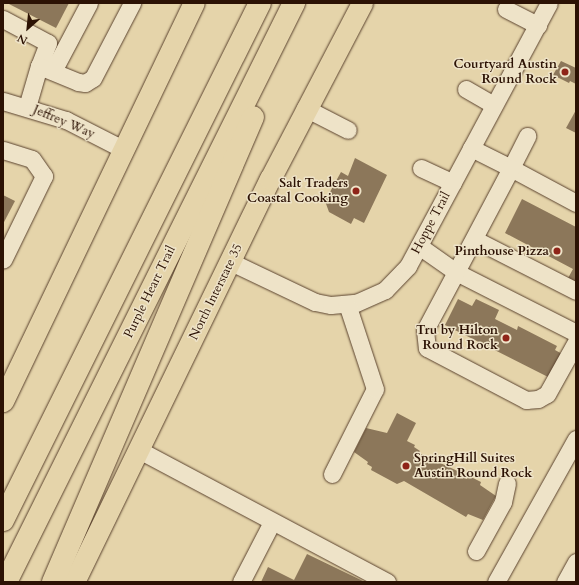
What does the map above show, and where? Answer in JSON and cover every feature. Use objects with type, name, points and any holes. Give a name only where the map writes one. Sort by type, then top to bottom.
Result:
[{"type":"highway","points":[[3,520],[260,3]]},
{"type":"highway","name":"Purple Heart Trail","points":[[6,582],[294,3]]},
{"type":"highway","points":[[53,582],[168,317],[206,224],[305,3]]},
{"type":"main road","points":[[3,401],[194,3]]},
{"type":"main road","name":"North Interstate 35","points":[[74,582],[306,108],[362,3]]},
{"type":"street","points":[[27,107],[46,68],[89,3]]},
{"type":"street","points":[[46,68],[85,83],[93,78],[132,3]]},
{"type":"street","name":"Hoppe Trail","points":[[231,262],[307,299],[331,305],[364,301],[385,290],[405,271],[549,3]]},
{"type":"street","points":[[506,9],[538,25]]},
{"type":"street","points":[[3,19],[48,43],[46,68]]},
{"type":"street","points":[[466,89],[494,105]]},
{"type":"street","name":"Jeffrey Way","points":[[3,101],[66,120],[123,149]]},
{"type":"street","points":[[306,108],[348,130]]},
{"type":"street","points":[[527,136],[426,330],[427,348],[526,400],[538,399],[547,394],[576,342]]},
{"type":"street","points":[[471,148],[576,202]]},
{"type":"street","points":[[3,150],[32,159],[44,176],[3,260]]},
{"type":"street","points":[[422,168],[453,183]]},
{"type":"street","points":[[474,238],[576,291]]},
{"type":"street","points":[[419,246],[456,272],[576,333]]},
{"type":"street","points":[[332,474],[375,389],[347,304]]},
{"type":"street","points":[[496,582],[576,439]]},
{"type":"street","points":[[139,450],[387,582]]},
{"type":"street","points":[[476,551],[503,502],[507,483]]},
{"type":"street","points":[[241,582],[272,522]]},
{"type":"street","points":[[565,582],[576,562]]},
{"type":"building","points":[[7,3],[69,3],[56,28]]},
{"type":"building","name":"Courtyard Austin Round Rock","points":[[561,61],[576,68],[576,84],[570,81],[569,83],[553,75]]},
{"type":"building","name":"Courtyard Austin Round Rock","points":[[576,110],[576,133],[566,128]]},
{"type":"building","name":"Salt Traders Coastal Cooking","points":[[355,158],[387,175],[364,223],[354,218],[351,224],[329,212],[325,201],[341,172],[348,176]]},
{"type":"building","points":[[3,195],[15,201],[3,224]]},
{"type":"building","name":"Pinthouse Pizza","points":[[522,199],[576,227],[576,284],[567,280],[573,269],[505,233]]},
{"type":"building","name":"Tru by Hilton Round Rock","points":[[458,299],[472,306],[476,299],[499,310],[495,319],[517,330],[518,326],[557,346],[555,350],[564,355],[552,379],[445,325]]},
{"type":"building","name":"SpringHill Suites Austin Round Rock","points":[[397,413],[416,423],[407,441],[415,445],[414,447],[420,451],[419,453],[466,475],[464,477],[467,479],[469,476],[481,482],[480,485],[496,496],[483,520],[468,514],[466,517],[404,481],[397,484],[371,470],[372,467],[367,464],[368,462],[354,452],[366,428],[387,433]]},
{"type":"building","points":[[307,554],[365,582],[261,582],[268,567],[294,580]]},
{"type":"place","name":"Courtyard Austin Round Rock","points":[[565,72]]},
{"type":"place","name":"Salt Traders Coastal Cooking","points":[[356,191]]},
{"type":"place","name":"Pinthouse Pizza","points":[[557,251]]},
{"type":"place","name":"Tru by Hilton Round Rock","points":[[506,338]]},
{"type":"place","name":"SpringHill Suites Austin Round Rock","points":[[406,466]]}]
